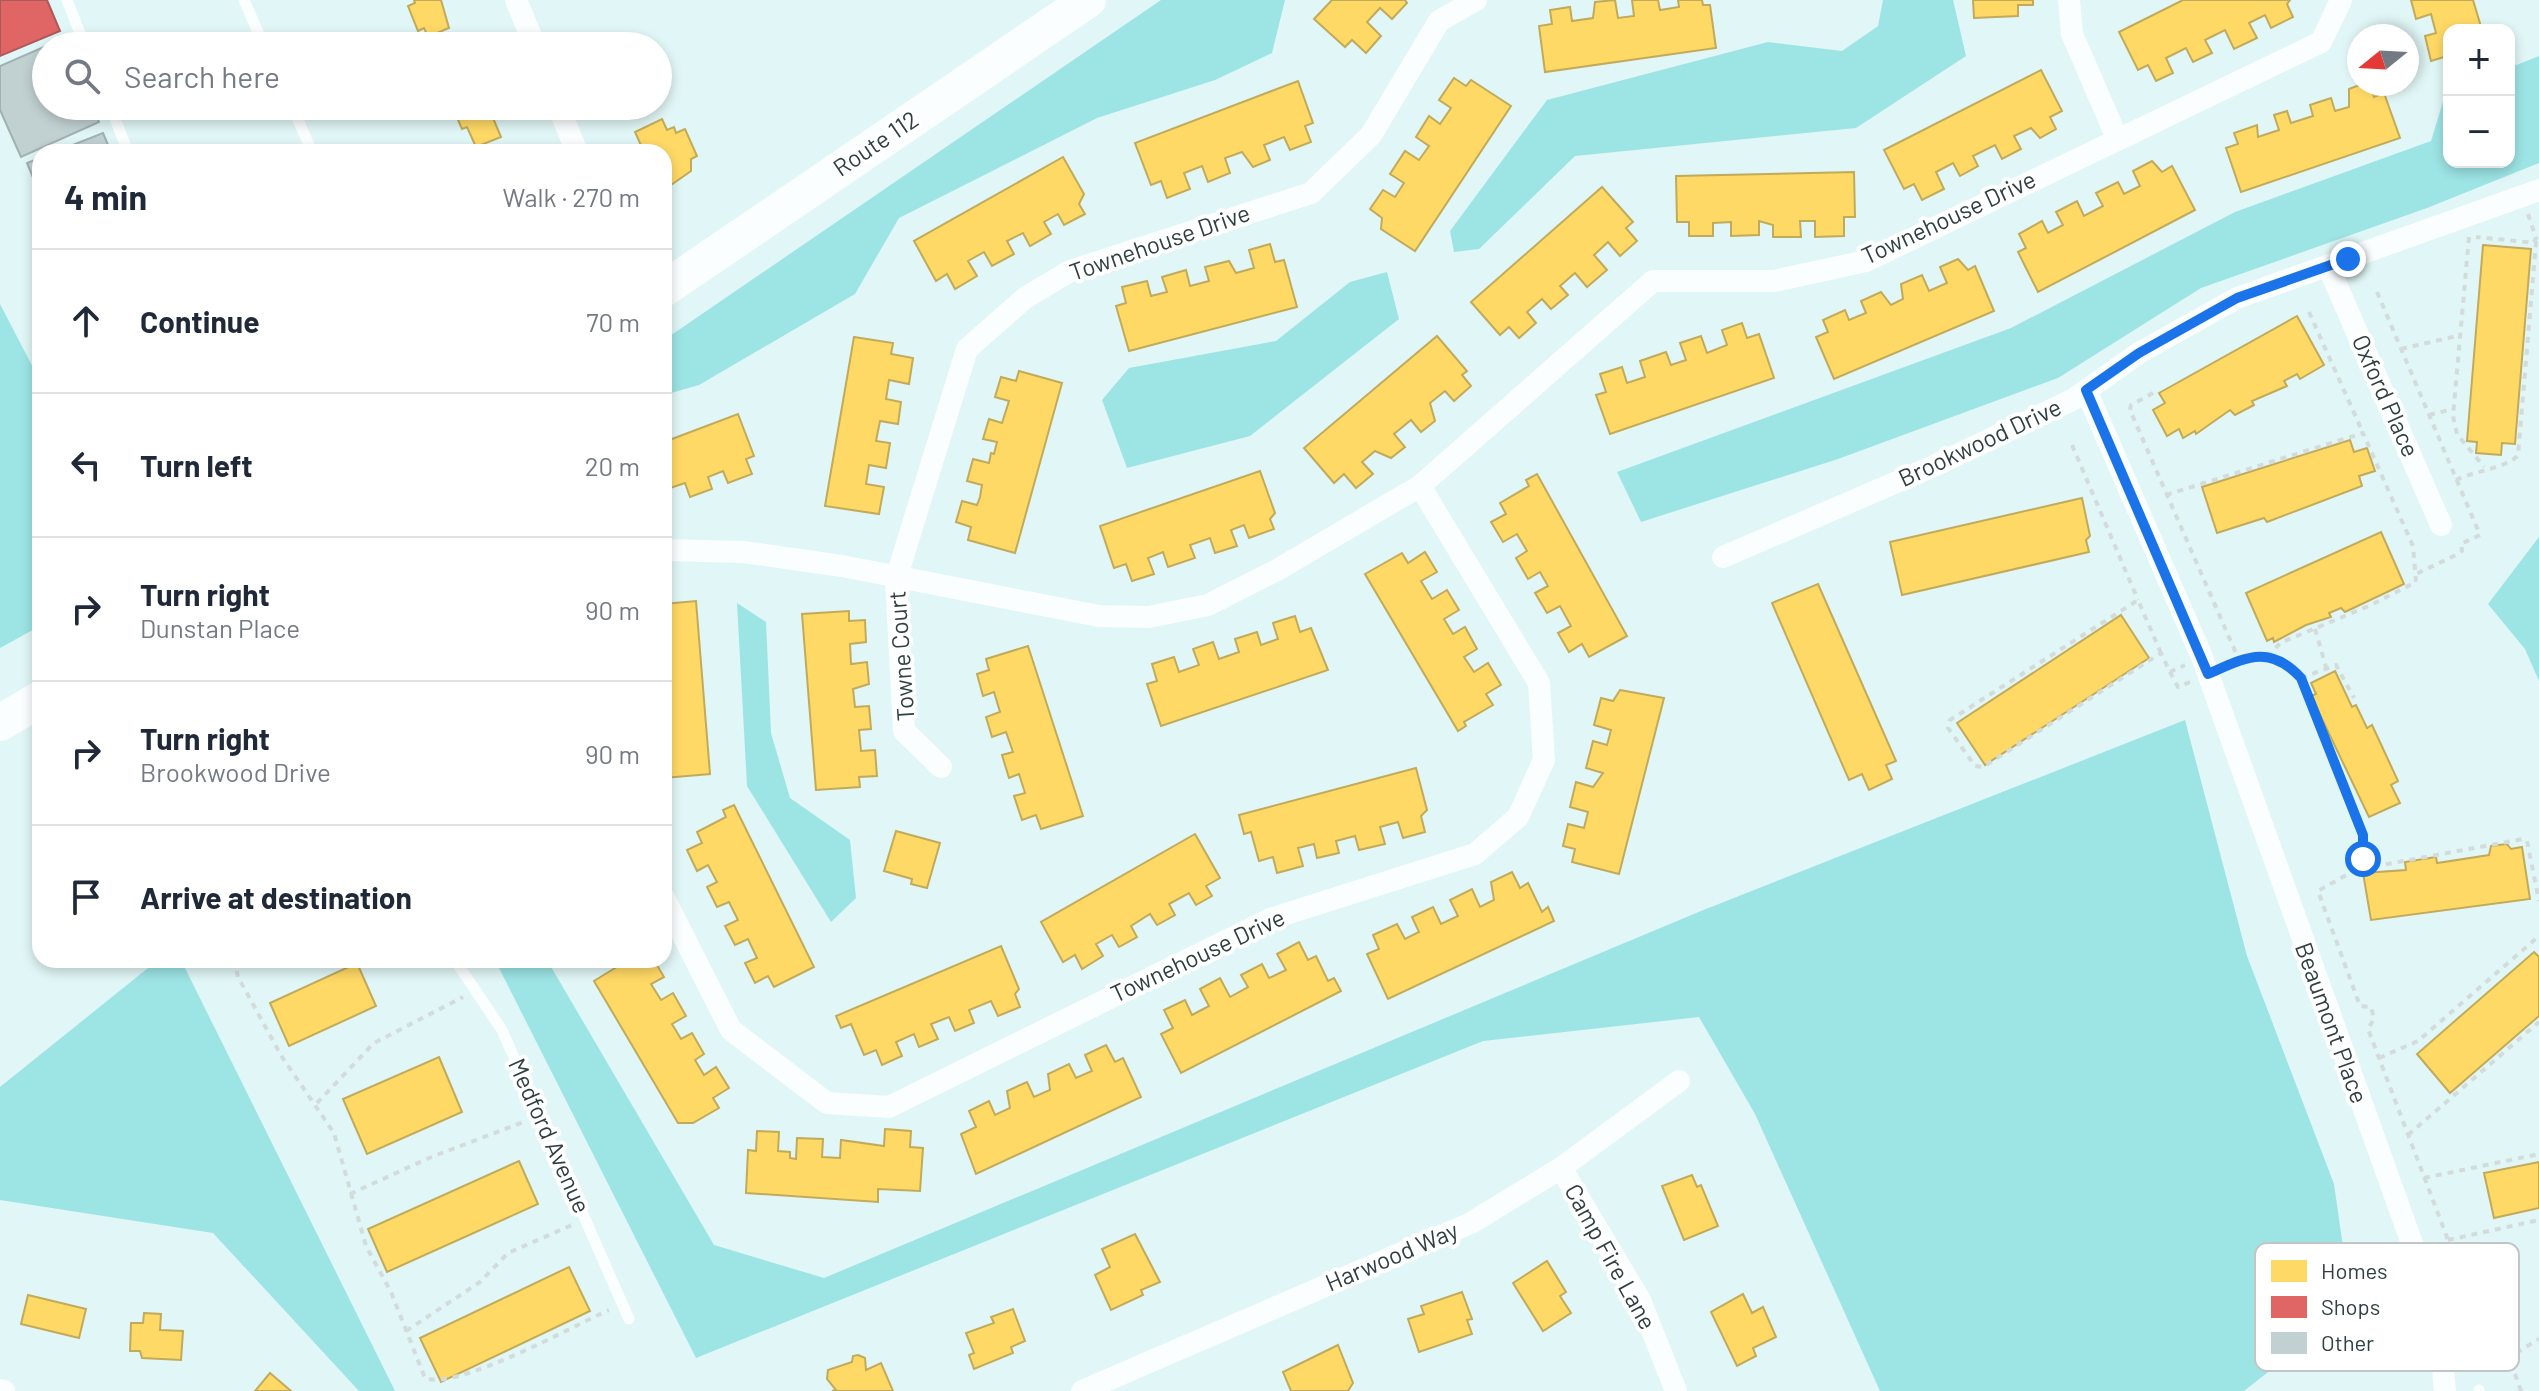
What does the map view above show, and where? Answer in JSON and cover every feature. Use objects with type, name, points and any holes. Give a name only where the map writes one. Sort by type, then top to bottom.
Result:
[{"type":"main road","name":"Route 112","points":[[672,284],[1088,0]]},
{"type":"main road","points":[[0,723],[32,704]]},
{"type":"street","points":[[516,0],[529,32]]},
{"type":"street","name":"Townehouse Drive","points":[[896,579],[967,349],[1025,298],[1070,271],[1311,193],[1371,135],[1439,21],[1476,0]]},
{"type":"street","points":[[2069,0],[2072,34],[2117,138]]},
{"type":"street","name":"Townehouse Drive","points":[[672,550],[743,552],[842,566],[896,579],[1099,616],[1149,617],[1208,605],[1277,570],[1420,486],[1653,281],[1774,281],[1866,261],[2321,42],[2341,0]]},
{"type":"street","points":[[564,120],[574,144]]},
{"type":"street","name":"Brookwood Drive","points":[[1723,557],[1936,465],[2086,390],[2139,353],[2237,298],[2531,193]]},
{"type":"street","name":"Oxford Place","points":[[2328,266],[2441,525]]},
{"type":"street","name":"Beaumont Place","points":[[2086,390],[2205,666],[2412,1243]]},
{"type":"street","name":"Townehouse Drive","points":[[672,914],[731,1030],[827,1103],[889,1107],[1270,919],[1475,854],[1518,817],[1544,760],[1539,683],[1420,486]]},
{"type":"street","name":"Towne Court","points":[[896,579],[904,731],[941,767]]},
{"type":"street","name":"Harwood Way","points":[[1082,1391],[1471,1223],[1561,1168],[1679,1081]]},
{"type":"street","name":"Camp Fire Lane","points":[[1561,1168],[1640,1300],[1676,1391]]},
{"type":"street","name":"Beaumont Place","points":[[2443,1371],[2445,1391]]},
{"type":"lane","points":[[67,0],[80,32]]},
{"type":"lane","points":[[244,0],[258,32]]},
{"type":"lane","points":[[115,120],[125,144]]},
{"type":"lane","points":[[298,120],[309,144]]},
{"type":"lane","name":"Medford Avenue","points":[[461,968],[502,1030],[629,1319]]},
{"type":"path","points":[[2456,480],[2484,467],[2504,465],[2518,455],[2536,238],[2531,193]]},
{"type":"path","points":[[2484,467],[2457,434],[2454,408],[2469,236],[2534,242]]},
{"type":"path","points":[[2270,655],[2280,643],[2416,582],[2413,546],[2309,312]]},
{"type":"path","points":[[2401,349],[2461,335]]},
{"type":"path","points":[[2153,393],[2131,405],[2130,410],[2239,660]]},
{"type":"path","points":[[2429,415],[2454,408]]},
{"type":"path","points":[[2166,495],[2363,433]]},
{"type":"path","points":[[2072,445],[2178,687],[2205,666]]},
{"type":"path","points":[[2138,600],[1950,720],[1948,728],[1975,766],[1983,767],[2161,653]]},
{"type":"path","points":[[2315,629],[2326,667]]},
{"type":"path","points":[[2170,672],[2270,655],[2301,678],[2363,835],[2363,859],[2355,870],[2318,894],[2360,1006],[2371,1007],[2374,1019],[2368,1029],[2449,1243]]},
{"type":"path","points":[[2301,678],[2336,665],[2354,698]]},
{"type":"path","points":[[2355,870],[2523,839],[2527,841],[2539,901]]},
{"type":"path","points":[[2379,1058],[2418,1041],[2539,936]]},
{"type":"path","points":[[236,968],[282,1057],[317,1103],[334,1133],[370,1255],[391,1292],[425,1378],[435,1385],[448,1386],[522,1357],[622,1303]]},
{"type":"path","points":[[317,1103],[374,1043],[437,1013],[475,989]]},
{"type":"path","points":[[2408,1135],[2539,1022]]},
{"type":"path","points":[[350,1195],[429,1158],[540,1115]]},
{"type":"path","points":[[2424,1178],[2539,1154]]},
{"type":"path","points":[[406,1331],[480,1282],[513,1250],[586,1219]]},
{"type":"path","points":[[2448,1240],[2539,1220]]},
{"type":"path","points":[[2519,1351],[2539,1339]]},
{"type":"path","points":[[2512,1371],[2521,1391]]},
{"type":"shaded area","points":[[1161,0],[1285,0],[1272,53],[1215,80],[1097,118],[899,218],[855,294],[699,385],[672,393],[672,335]]},
{"type":"shaded area","points":[[1883,0],[1953,0],[1966,56],[1856,128],[1575,156],[1479,249],[1454,252],[1450,231],[1547,100],[1768,42],[1842,51],[1878,26]]},
{"type":"shaded area","points":[[2539,56],[2539,163],[2427,208],[2201,288],[2058,378],[1838,459],[1641,522],[1617,472],[2011,328],[2235,212],[2431,141],[2443,102],[2443,168],[2515,168],[2515,66]]},
{"type":"shaded area","points":[[1387,272],[1399,319],[1250,436],[1127,468],[1102,400],[1129,368],[1276,341],[1350,282]]},
{"type":"shaded area","points":[[0,304],[32,366],[32,630],[0,648]]},
{"type":"shaded area","points":[[2539,537],[2539,681],[2525,649],[2488,604]]},
{"type":"shaded area","points":[[737,603],[766,622],[771,733],[790,798],[850,840],[856,898],[831,922],[747,786]]},
{"type":"shaded area","points":[[2185,720],[2247,956],[2334,1184],[2342,1243],[2255,1243],[2255,1371],[2270,1371],[2244,1391],[1880,1391],[1755,1114],[1699,1017],[1483,1041],[696,1358],[499,968],[552,968],[714,1245],[824,1278],[1701,911]]},
{"type":"shaded area","points":[[148,968],[185,968],[395,1391],[359,1391],[213,1233],[0,1200],[0,1087]]},
{"type":"building: Homes","points":[[414,0],[441,0],[449,28],[440,32],[426,32],[424,28],[418,31],[408,6],[415,3]]},
{"type":"building: Homes","points":[[1332,0],[1405,0],[1407,3],[1392,19],[1380,8],[1367,22],[1381,36],[1366,53],[1352,40],[1345,47],[1314,19]]},
{"type":"building: Homes","points":[[1615,0],[1618,18],[1634,16],[1632,0],[1658,0],[1660,10],[1679,7],[1678,0],[1702,0],[1703,5],[1710,5],[1716,48],[1545,72],[1539,26],[1552,24],[1550,10],[1570,7],[1572,21],[1593,18],[1595,2]]},
{"type":"building: Homes","points":[[1973,0],[2033,0],[2033,5],[2018,5],[2018,16],[1974,18]]},
{"type":"building: Homes","points":[[2183,0],[2290,0],[2287,4],[2293,17],[2271,28],[2265,15],[2249,23],[2257,38],[2234,49],[2225,30],[2205,40],[2212,53],[2193,62],[2186,48],[2166,58],[2173,73],[2156,81],[2148,65],[2138,70],[2119,32]]},
{"type":"building: Homes","points":[[2411,0],[2473,0],[2480,24],[2443,24],[2443,57],[2431,61],[2425,36],[2436,33],[2431,14],[2416,19]]},
{"type":"building: Homes","points":[[2041,70],[2062,111],[2050,117],[2056,129],[2040,138],[2031,128],[2014,136],[2021,149],[2002,159],[1995,145],[1973,156],[1978,166],[1960,176],[1953,163],[1936,172],[1944,189],[1922,200],[1914,184],[1904,189],[1884,150]]},
{"type":"building: Homes","points":[[1454,78],[1466,86],[1471,80],[1511,106],[1415,251],[1381,229],[1382,218],[1370,209],[1383,190],[1395,197],[1404,183],[1390,174],[1405,151],[1419,160],[1429,146],[1416,137],[1429,116],[1440,124],[1451,108],[1439,100]]},
{"type":"building: Homes","points":[[1298,81],[1313,123],[1305,126],[1311,142],[1290,150],[1284,137],[1264,145],[1270,160],[1253,167],[1242,152],[1225,158],[1230,173],[1208,182],[1202,166],[1184,173],[1190,189],[1167,198],[1161,181],[1151,185],[1135,143]]},
{"type":"building: Homes","points":[[2349,96],[2385,96],[2400,138],[2241,192],[2226,148],[2238,144],[2234,133],[2257,125],[2258,137],[2279,130],[2274,115],[2287,111],[2291,123],[2313,116],[2310,105],[2331,98],[2335,111],[2349,107]]},
{"type":"building: Homes","points":[[458,120],[494,120],[501,137],[475,144],[467,127],[462,129]]},
{"type":"building: Homes","points":[[660,120],[667,130],[674,127],[676,133],[685,129],[697,156],[691,159],[691,171],[672,184],[672,144],[640,144],[635,132]]},
{"type":"building: Homes","points":[[1063,157],[1084,194],[1079,204],[1085,214],[1064,225],[1058,214],[1044,222],[1051,234],[1030,246],[1023,233],[1007,241],[1014,254],[992,266],[984,252],[968,261],[977,276],[955,289],[947,274],[936,281],[914,241]]},
{"type":"building: Homes","points":[[2152,161],[2162,172],[2172,166],[2195,210],[2038,292],[2018,252],[2026,248],[2019,234],[2042,221],[2048,233],[2063,225],[2056,212],[2077,201],[2084,216],[2103,206],[2096,193],[2118,182],[2124,194],[2140,186],[2133,171]]},
{"type":"building: Homes","points":[[1854,172],[1855,217],[1844,217],[1844,236],[1815,237],[1815,221],[1800,221],[1801,237],[1773,237],[1773,225],[1759,221],[1759,235],[1731,236],[1731,222],[1713,223],[1713,236],[1689,236],[1689,222],[1677,222],[1676,176]]},
{"type":"building: Homes","points":[[1602,187],[1633,222],[1626,228],[1637,241],[1620,256],[1608,242],[1594,255],[1607,270],[1587,287],[1575,273],[1560,286],[1568,295],[1551,309],[1542,299],[1527,312],[1536,323],[1519,338],[1509,327],[1500,335],[1471,302]]},
{"type":"building: Homes","points":[[1270,244],[1275,262],[1284,260],[1297,307],[1129,351],[1116,306],[1126,303],[1122,287],[1147,281],[1151,296],[1167,292],[1162,277],[1186,270],[1190,286],[1209,281],[1205,267],[1229,261],[1236,273],[1254,268],[1249,250]]},
{"type":"building: Homes","points":[[2483,245],[2531,249],[2515,444],[2502,443],[2501,455],[2476,453],[2477,442],[2467,441]]},
{"type":"building: Homes","points":[[1958,259],[1968,270],[1975,266],[1994,311],[1834,379],[1816,337],[1828,332],[1823,320],[1845,310],[1849,320],[1866,313],[1861,301],[1881,292],[1891,305],[1903,299],[1901,284],[1922,275],[1929,291],[1947,283],[1940,267]]},
{"type":"building: Homes","points":[[2297,316],[2324,365],[2300,379],[2297,374],[2284,381],[2287,386],[2252,401],[2254,405],[2235,415],[2230,410],[2196,434],[2195,431],[2183,438],[2179,429],[2167,436],[2153,410],[2165,403],[2159,393]]},
{"type":"building: Homes","points":[[1742,323],[1747,338],[1759,334],[1774,378],[1610,434],[1596,395],[1606,392],[1600,374],[1622,367],[1627,383],[1645,377],[1640,361],[1666,352],[1671,365],[1686,360],[1680,343],[1701,336],[1707,353],[1727,345],[1722,330]]},
{"type":"building: Homes","points":[[1437,336],[1467,371],[1462,375],[1471,386],[1454,401],[1445,391],[1430,403],[1435,421],[1421,432],[1411,420],[1394,434],[1405,447],[1391,458],[1375,451],[1362,462],[1373,474],[1356,488],[1344,474],[1334,483],[1304,448]]},
{"type":"building: Homes","points":[[854,337],[893,343],[891,354],[913,358],[909,384],[889,380],[886,399],[901,402],[898,424],[880,421],[876,441],[890,443],[886,468],[869,465],[866,484],[884,487],[879,514],[825,506]]},
{"type":"building: Homes","points":[[1019,371],[1062,383],[1015,553],[968,540],[971,527],[956,522],[962,501],[977,505],[980,497],[982,485],[967,481],[973,459],[989,463],[991,453],[994,454],[997,442],[983,439],[989,419],[1002,423],[1009,401],[995,397],[1001,377],[1016,381]]},
{"type":"building: Homes","points":[[738,414],[754,456],[746,459],[752,474],[728,483],[723,471],[708,477],[712,489],[690,497],[685,483],[672,487],[672,439]]},
{"type":"building: Homes","points":[[2350,440],[2354,452],[2367,448],[2375,471],[2359,476],[2362,486],[2267,522],[2264,518],[2217,533],[2202,487]]},
{"type":"building: Homes","points":[[1260,471],[1275,513],[1270,519],[1274,529],[1249,538],[1244,525],[1231,530],[1237,546],[1215,553],[1210,538],[1190,545],[1195,558],[1168,567],[1163,552],[1148,558],[1154,574],[1132,581],[1126,564],[1114,568],[1100,526]]},
{"type":"building: Homes","points":[[1537,474],[1627,636],[1589,657],[1582,644],[1569,652],[1558,633],[1571,626],[1560,606],[1547,613],[1535,593],[1548,586],[1540,572],[1528,579],[1516,558],[1527,551],[1517,534],[1503,542],[1491,522],[1506,514],[1500,503],[1529,486],[1526,480]]},
{"type":"building: Homes","points":[[2082,498],[2090,536],[2086,540],[2089,552],[1902,595],[1890,542]]},
{"type":"building: Homes","points":[[2381,532],[2404,584],[2345,612],[2341,608],[2329,613],[2331,617],[2306,625],[2274,642],[2273,638],[2267,641],[2246,593]]},
{"type":"building: Homes","points":[[1425,552],[1437,572],[1421,581],[1432,599],[1447,590],[1459,610],[1444,619],[1453,634],[1465,627],[1477,649],[1464,657],[1474,672],[1488,663],[1501,685],[1486,694],[1493,705],[1464,722],[1466,726],[1458,731],[1365,574],[1402,553],[1408,563]]},
{"type":"building: Homes","points":[[1818,584],[1896,761],[1886,765],[1892,779],[1869,790],[1862,774],[1849,780],[1772,603]]},
{"type":"building: Homes","points":[[696,601],[710,774],[672,777],[672,603]]},
{"type":"building: Homes","points":[[849,611],[849,621],[865,620],[866,642],[850,644],[851,664],[867,662],[869,684],[853,689],[855,707],[869,706],[871,729],[859,730],[861,751],[875,750],[877,776],[859,777],[860,787],[816,790],[802,614]]},
{"type":"building: Homes","points":[[2121,615],[2149,658],[1985,765],[1957,723]]},
{"type":"building: Homes","points":[[1295,616],[1300,632],[1311,628],[1328,670],[1161,726],[1147,684],[1157,681],[1152,664],[1174,657],[1179,672],[1199,665],[1193,649],[1213,642],[1219,659],[1239,652],[1235,639],[1257,632],[1261,645],[1278,639],[1273,623]]},
{"type":"building: Homes","points":[[1028,646],[1083,816],[1041,829],[1036,815],[1022,820],[1014,796],[1025,793],[1019,774],[1009,778],[1002,755],[1013,752],[1006,732],[992,737],[986,717],[1000,712],[994,692],[983,696],[977,674],[989,670],[986,659]]},
{"type":"building: Homes","points":[[2335,671],[2352,707],[2356,705],[2367,728],[2372,725],[2398,781],[2391,785],[2400,803],[2369,817],[2311,696],[2316,694],[2311,683]]},
{"type":"building: Homes","points":[[1620,690],[1664,698],[1619,874],[1572,862],[1575,849],[1563,846],[1568,824],[1584,828],[1588,812],[1570,807],[1576,782],[1593,787],[1603,773],[1586,768],[1593,741],[1607,745],[1611,730],[1594,725],[1601,698],[1613,701]]},
{"type":"building: Homes","points":[[1416,768],[1427,810],[1421,816],[1425,832],[1403,838],[1398,822],[1380,827],[1385,844],[1359,850],[1355,836],[1336,841],[1339,853],[1317,858],[1314,844],[1298,848],[1303,866],[1277,873],[1273,857],[1259,861],[1251,832],[1244,834],[1239,815]]},
{"type":"building: Homes","points":[[734,805],[814,967],[774,987],[768,976],[755,983],[745,963],[757,958],[748,939],[735,945],[725,926],[738,920],[729,902],[717,907],[707,887],[717,882],[708,865],[697,871],[687,850],[702,843],[697,832],[726,817],[723,810]]},
{"type":"building: Homes","points":[[896,831],[940,843],[927,888],[911,884],[912,879],[884,871]]},
{"type":"building: Homes","points":[[1195,834],[1220,878],[1206,886],[1212,896],[1196,905],[1189,893],[1169,904],[1175,915],[1157,925],[1150,914],[1131,926],[1137,937],[1119,947],[1112,935],[1096,944],[1103,956],[1082,969],[1075,955],[1063,962],[1041,922]]},
{"type":"building: Homes","points":[[2507,844],[2511,849],[2522,847],[2530,899],[2371,920],[2363,873],[2406,870],[2405,862],[2436,857],[2437,863],[2489,855],[2491,846]]},
{"type":"building: Homes","points":[[1512,872],[1520,888],[1528,883],[1542,912],[1548,907],[1554,921],[1388,999],[1367,954],[1379,949],[1373,935],[1397,924],[1405,939],[1419,932],[1412,917],[1433,907],[1441,924],[1458,916],[1450,900],[1472,889],[1480,907],[1494,900],[1491,882]]},
{"type":"building: Homes","points":[[1299,942],[1308,960],[1316,956],[1328,981],[1334,978],[1341,991],[1181,1073],[1161,1034],[1173,1028],[1164,1010],[1185,1000],[1192,1015],[1209,1006],[1200,989],[1220,978],[1230,997],[1248,987],[1241,975],[1262,964],[1269,978],[1286,970],[1277,954]]},
{"type":"building: Homes","points":[[1001,946],[1019,989],[1015,994],[1020,1007],[998,1016],[991,1001],[969,1010],[974,1023],[955,1031],[949,1017],[931,1024],[938,1039],[919,1047],[914,1034],[896,1042],[902,1056],[882,1065],[876,1050],[864,1055],[851,1024],[841,1028],[836,1016]]},
{"type":"building: Homes","points":[[2534,952],[2539,957],[2539,1016],[2450,1093],[2417,1054]]},
{"type":"building: Homes","points":[[346,968],[359,968],[376,1006],[289,1046],[270,1003]]},
{"type":"building: Homes","points":[[615,968],[659,968],[664,977],[651,984],[661,1000],[673,993],[686,1016],[672,1024],[681,1039],[692,1033],[704,1054],[695,1060],[704,1075],[716,1067],[729,1088],[713,1098],[719,1108],[693,1123],[678,1123],[594,981]]},
{"type":"building: Homes","points":[[1106,1045],[1115,1062],[1123,1058],[1141,1097],[976,1174],[961,1134],[976,1127],[969,1111],[989,1101],[995,1115],[1010,1108],[1007,1091],[1027,1082],[1034,1097],[1050,1090],[1048,1074],[1069,1064],[1076,1078],[1092,1071],[1085,1055]]},
{"type":"building: Homes","points":[[439,1057],[462,1112],[367,1154],[343,1099]]},
{"type":"building: Homes","points":[[885,1129],[911,1131],[910,1147],[923,1148],[920,1191],[878,1189],[878,1202],[746,1193],[748,1150],[756,1151],[757,1131],[779,1132],[778,1151],[790,1152],[790,1158],[796,1159],[797,1138],[823,1139],[822,1157],[840,1158],[841,1140],[884,1146]]},
{"type":"building: Homes","points":[[519,1161],[538,1204],[387,1272],[368,1229]]},
{"type":"building: Homes","points":[[2539,1162],[2539,1208],[2494,1218],[2484,1173]]},
{"type":"building: Homes","points":[[1692,1175],[1697,1187],[1701,1185],[1718,1226],[1684,1240],[1662,1186]]},
{"type":"building: Homes","points":[[1135,1234],[1160,1282],[1141,1290],[1143,1295],[1111,1310],[1095,1275],[1110,1267],[1102,1249]]},
{"type":"building: Homes","points":[[1547,1261],[1566,1292],[1560,1296],[1571,1313],[1543,1331],[1513,1283]]},
{"type":"building: Homes","points":[[569,1267],[590,1311],[441,1382],[420,1338]]},
{"type":"building: Homes","points":[[1462,1292],[1472,1319],[1467,1320],[1472,1334],[1419,1352],[1408,1319],[1424,1314],[1421,1306]]},
{"type":"building: Homes","points":[[1743,1294],[1752,1313],[1763,1307],[1776,1337],[1753,1348],[1756,1356],[1737,1366],[1711,1312]]},
{"type":"building: Homes","points":[[28,1295],[86,1309],[79,1338],[21,1324]]},
{"type":"building: Homes","points":[[1013,1309],[1025,1341],[1011,1347],[1013,1353],[974,1369],[969,1355],[974,1353],[966,1333],[994,1323],[991,1317]]},
{"type":"building: Homes","points":[[144,1313],[161,1314],[160,1330],[183,1331],[181,1360],[142,1358],[140,1351],[130,1351],[131,1323],[143,1323]]},
{"type":"building: Homes","points":[[1338,1345],[1353,1383],[1348,1391],[1291,1391],[1283,1372]]},
{"type":"building: Homes","points":[[853,1356],[865,1358],[866,1370],[881,1363],[893,1391],[832,1391],[836,1390],[827,1379],[828,1370],[852,1362]]},
{"type":"building: Homes","points":[[270,1373],[291,1391],[255,1391]]},
{"type":"building: Shops","points":[[0,0],[47,0],[60,31],[32,32],[32,43],[0,56]]},
{"type":"building: Other","points":[[32,52],[32,120],[99,122],[50,144],[32,144],[32,152],[21,157],[0,110],[0,66]]},
{"type":"building: Other","points":[[103,133],[108,144],[75,144]]},
{"type":"route","points":[[2348,259],[2237,298],[2139,353],[2086,390],[2208,674],[2244,659],[2270,655],[2301,678],[2363,835],[2363,859]]}]
